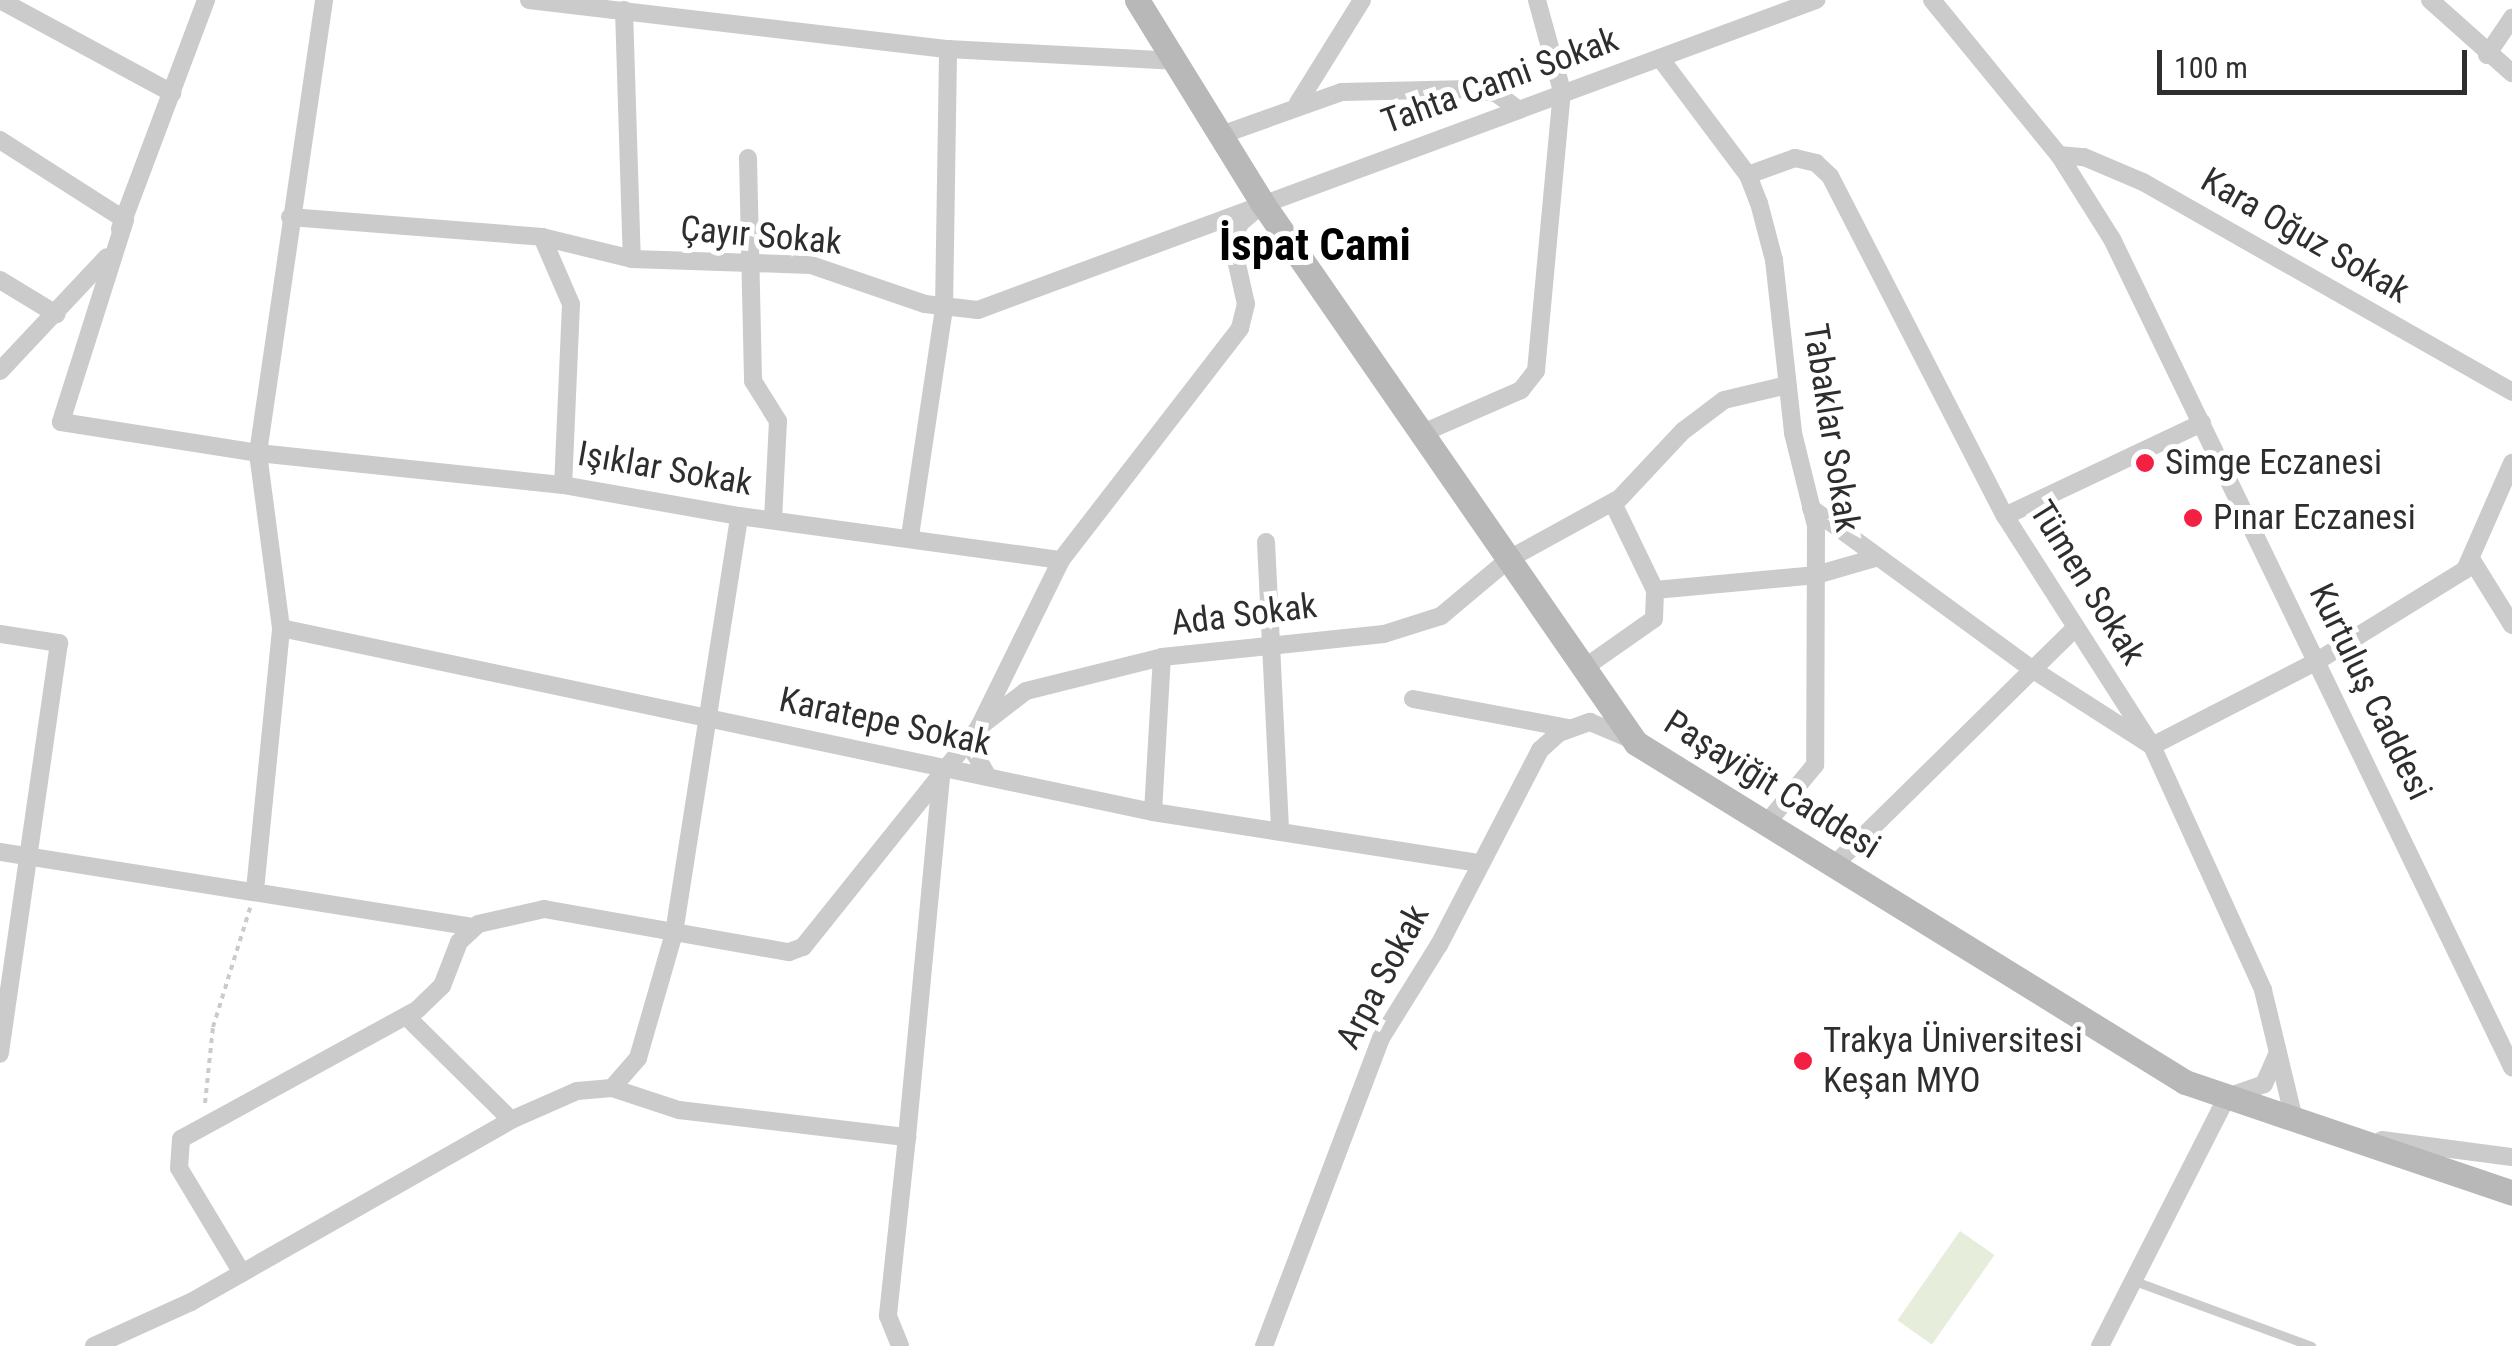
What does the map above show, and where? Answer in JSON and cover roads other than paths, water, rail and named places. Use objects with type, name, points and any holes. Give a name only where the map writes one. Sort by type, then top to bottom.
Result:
[{"type":"main road","name":"Paşayiğit Caddesi","points":[[1144,2],[1174,61],[1264,204],[1636,743],[2157,1066],[2227,1097],[2512,1193]]},
{"type":"street","points":[[0,0],[172,93]]},
{"type":"street","points":[[0,371],[102,265],[124,220],[206,0]]},
{"type":"street","points":[[255,890],[281,628],[258,453],[324,0]]},
{"type":"street","points":[[530,0],[948,48],[1174,61]]},
{"type":"street","points":[[1425,432],[1520,390],[1535,375],[1562,91],[1537,0]]},
{"type":"street","points":[[1758,0],[1772,18]]},
{"type":"street","name":"Tahta Cami Sokak","points":[[1264,204],[1816,0]]},
{"type":"street","name":"Kurtuluş Caddesi","points":[[1932,0],[2059,155],[2112,240],[2319,660],[2512,1067]]},
{"type":"street","points":[[2430,0],[2512,74]]},
{"type":"street","points":[[1298,103],[1352,3]]},
{"type":"street","points":[[624,10],[632,260]]},
{"type":"street","points":[[2487,55],[2512,18]]},
{"type":"street","points":[[910,536],[944,310],[948,48]]},
{"type":"street","name":"Tabaklar Sokak","points":[[1660,58],[1748,175],[1774,260],[1787,384],[1811,508],[1816,575],[1814,765],[1766,824]]},
{"type":"street","points":[[1221,135],[1298,103],[1342,92],[1470,88],[1496,93],[1516,108]]},
{"type":"street","points":[[0,140],[124,220]]},
{"type":"street","name":"Kara Oğuz Sokak","points":[[2059,155],[2084,157],[2144,182],[2510,388]]},
{"type":"street","points":[[748,158],[753,381],[778,420],[772,520]]},
{"type":"street","name":"Tümen Sokak","points":[[1748,175],[1794,158],[1816,163],[1830,176],[2005,516],[2152,746],[2256,973],[2277,1039],[2294,1119]]},
{"type":"street","points":[[0,852],[474,927],[538,909],[798,950],[942,768],[980,727],[1061,560],[1240,328],[1246,295],[1232,242],[1240,224],[1264,204]]},
{"type":"street","name":"Çayır Sokak","points":[[290,217],[542,237],[632,260],[833,268],[944,310],[1001,306],[1264,204]]},
{"type":"street","name":"Işıklar Sokak","points":[[124,220],[61,422],[258,453],[563,485],[739,516],[910,536],[1061,560]]},
{"type":"street","points":[[542,237],[571,304],[563,485]]},
{"type":"street","points":[[0,280],[56,314]]},
{"type":"street","name":"Ada Sokak","points":[[980,727],[1038,686],[1162,657],[1415,625],[1461,604],[1509,559],[1613,503],[1710,409],[1742,392],[1787,384]]},
{"type":"street","points":[[2005,516],[2202,423]]},
{"type":"street","points":[[1811,508],[2032,669],[2152,746],[2319,660],[2473,562],[2512,463]]},
{"type":"street","points":[[1576,726],[1602,712],[1591,678],[1654,618],[1654,590],[1613,503]]},
{"type":"street","points":[[612,1088],[643,1050],[674,933],[739,516]]},
{"type":"street","points":[[1266,542],[1280,832]]},
{"type":"street","points":[[1654,590],[1816,575],[1875,558]]},
{"type":"street","points":[[2473,562],[2512,625]]},
{"type":"street","points":[[1834,866],[2076,627]]},
{"type":"street","name":"Karatepe Sokak","points":[[281,628],[1153,812],[1478,863]]},
{"type":"street","points":[[0,634],[60,643],[1,1042]]},
{"type":"street","points":[[1153,812],[1162,657]]},
{"type":"street","points":[[1414,698],[1576,726],[1604,724],[1636,743]]},
{"type":"street","name":"Arpa Sokak","points":[[1264,1346],[1381,1038],[1440,944],[1478,863],[1540,750],[1576,726]]},
{"type":"street","points":[[980,727],[976,754],[988,777]]},
{"type":"street","points":[[900,1346],[888,1316],[942,768]]},
{"type":"street","points":[[430,920],[450,930],[455,948]]},
{"type":"street","points":[[242,1273],[177,1163],[180,1139],[204,1122],[407,1017],[439,990],[455,948],[474,927]]},
{"type":"street","points":[[407,1017],[511,1120]]},
{"type":"street","points":[[2100,1346],[2227,1097],[2255,1091],[2270,1077],[2277,1039]]},
{"type":"street","points":[[94,1346],[242,1273],[558,1097],[612,1088],[678,1110],[907,1137]]},
{"type":"street","points":[[2332,1132],[2512,1157]]},
{"type":"lane","points":[[2132,1280],[2311,1346]]},
{"type":"place","name":"Simge Eczanesi","points":[[2145,463]]},
{"type":"place","name":"Pınar Eczanesi","points":[[2193,518]]},
{"type":"place","name":"Trakya Üniversitesi Keşan MYO","points":[[1803,1061]]},
{"type":"district","name":"İspat Cami","points":[[1315,245]]}]
